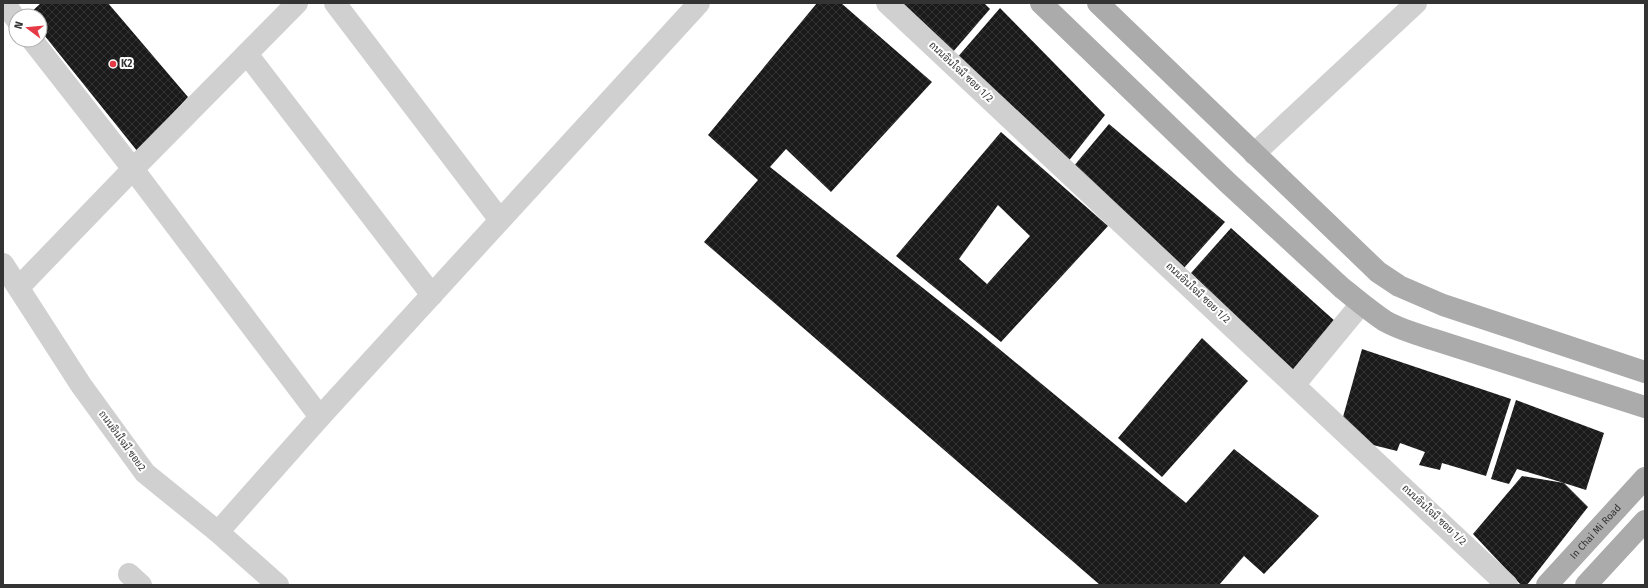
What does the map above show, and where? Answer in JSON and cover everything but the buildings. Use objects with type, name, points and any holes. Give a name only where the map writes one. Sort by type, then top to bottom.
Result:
[{"type":"main road","points":[[1041,3],[1227,182],[1361,304],[1385,321],[1406,330],[1645,407]]},
{"type":"main road","points":[[1098,3],[1378,272],[1399,286],[1443,304],[1645,372]]},
{"type":"main road","name":"In Chai Mi Road","points":[[1547,585],[1645,478]]},
{"type":"main road","points":[[1586,585],[1645,521]]},
{"type":"street","points":[[19,287],[133,169],[298,3]]},
{"type":"street","points":[[335,3],[500,220]]},
{"type":"street","points":[[218,532],[320,417],[699,3]]},
{"type":"street","name":"ถนนอินใจมี ซอย 1/2","points":[[887,3],[1507,585]]},
{"type":"street","points":[[1254,154],[1416,3]]},
{"type":"street","points":[[38,48],[133,169],[320,417]]},
{"type":"street","points":[[247,54],[432,295]]},
{"type":"street","name":"ถนนอินใจมี ซอย2","points":[[3,264],[81,385],[145,473],[218,532],[278,585]]},
{"type":"street","points":[[1294,384],[1361,304]]},
{"type":"place","name":"K2","points":[[113,64]]}]
